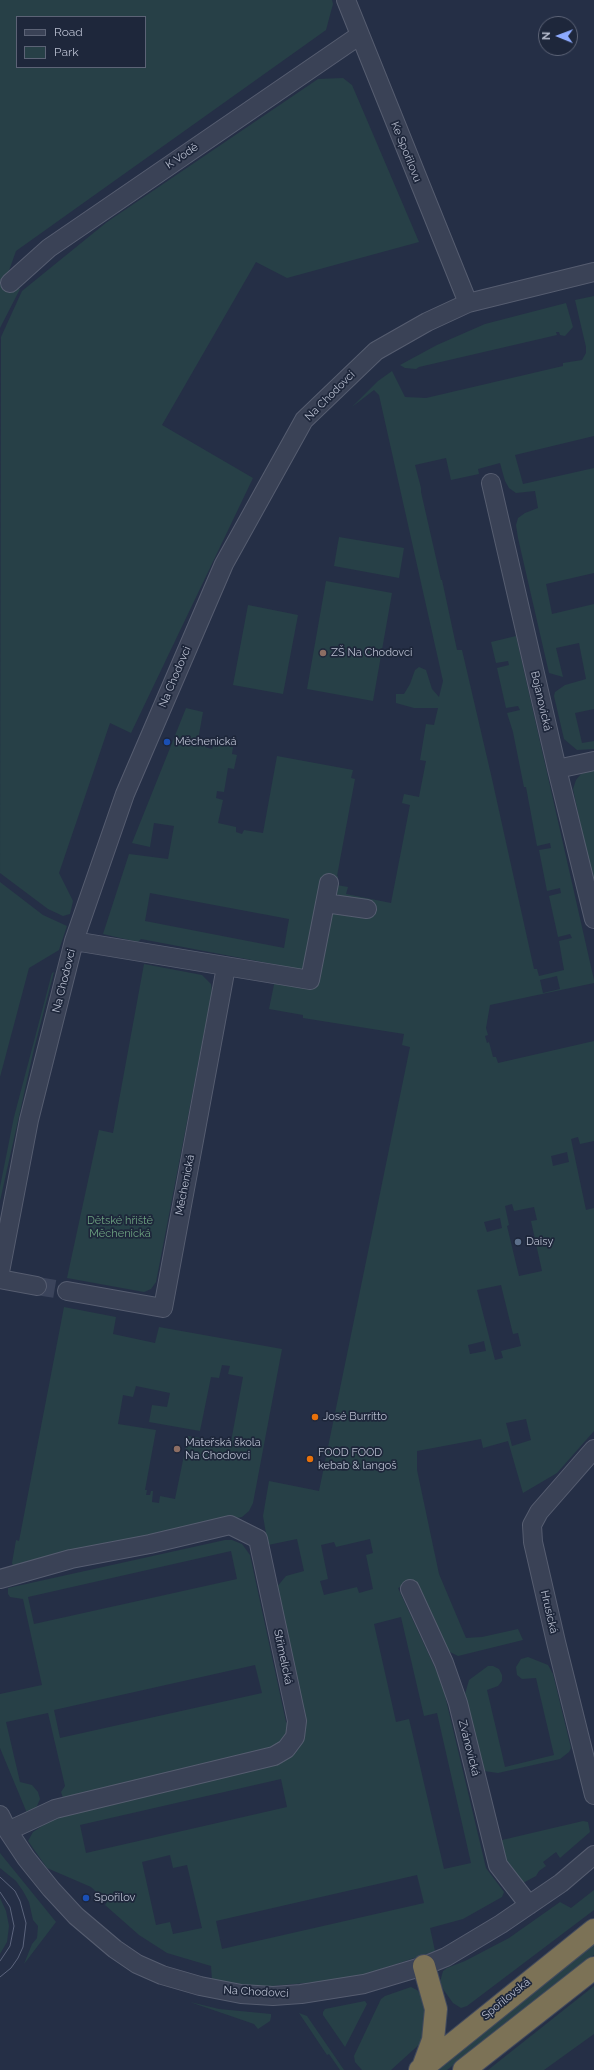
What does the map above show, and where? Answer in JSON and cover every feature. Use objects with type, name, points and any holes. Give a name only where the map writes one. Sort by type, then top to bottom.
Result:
[{"type":"highway","name":"Spořilovská","points":[[422,2068],[594,1930]]},
{"type":"highway","points":[[422,2068],[433,2040],[436,2014],[434,1998],[424,1966]]},
{"type":"highway","points":[[464,2070],[594,1968]]},
{"type":"street","name":"Ke Spořilovu","points":[[346,0],[468,303]]},
{"type":"street","name":"K Vodě","points":[[10,283],[48,248],[360,35]]},
{"type":"street","name":"Na Chodovci","points":[[0,1272],[29,1120],[74,942],[128,787],[221,571],[304,420],[376,351],[427,322],[468,303],[594,272]]},
{"type":"street","name":"Bojanovická","points":[[491,483],[557,769],[594,919]]},
{"type":"street","points":[[557,769],[594,761]]},
{"type":"street","points":[[74,942],[310,980],[329,883]]},
{"type":"street","points":[[324,903],[367,909]]},
{"type":"street","name":"Měchenická","points":[[67,1291],[162,1308],[226,967]]},
{"type":"street","points":[[0,1279],[37,1286]]},
{"type":"street","name":"Hrusická","points":[[594,1449],[539,1512],[532,1525],[533,1542],[594,1795]]},
{"type":"street","name":"Střimelická","points":[[0,1578],[71,1559],[150,1544],[230,1525],[258,1539],[297,1721],[295,1737],[286,1749],[274,1756],[55,1808],[4,1823]]},
{"type":"street","name":"Zvánovická","points":[[410,1588],[444,1663],[458,1703],[498,1865],[529,1905]]},
{"type":"street","name":"Na Chodovci","points":[[4,1823],[51,1889],[95,1933],[115,1949],[138,1964],[180,1981],[240,1994],[273,1996],[301,1994],[364,1984],[424,1966],[446,1957],[529,1905],[594,1855]]},
{"type":"green space","points":[[0,0],[332,0],[333,4],[326,30],[16,251],[6,279],[20,289],[0,328]]},
{"type":"green space","points":[[343,78],[352,85],[419,242],[287,278],[256,262],[162,425],[253,478],[131,733],[110,723],[59,873],[73,901],[70,914],[63,916],[48,909],[0,873],[1,337],[22,291],[107,222],[318,79]]},
{"type":"green space","points":[[594,296],[594,436],[515,455],[523,484],[594,468],[594,573],[546,584],[552,614],[594,604],[594,709],[575,713],[582,743],[594,741],[594,749],[577,750],[564,739],[554,696],[555,692],[565,685],[586,679],[579,643],[556,648],[563,677],[549,673],[516,525],[518,518],[525,513],[538,508],[535,491],[516,493],[509,488],[505,481],[500,463],[478,469],[479,474],[451,480],[446,458],[415,465],[457,650],[462,650],[534,969],[537,969],[539,976],[564,970],[559,941],[572,938],[570,934],[558,937],[549,896],[561,893],[560,888],[547,891],[539,850],[551,848],[550,843],[537,846],[526,787],[524,787],[513,732],[507,713],[520,710],[518,706],[506,708],[497,668],[509,665],[508,661],[496,663],[491,642],[516,636],[594,980],[594,983],[490,1005],[486,1028],[488,1035],[485,1036],[487,1043],[489,1042],[493,1057],[496,1057],[498,1063],[594,1041],[594,1141],[580,1144],[578,1137],[571,1139],[586,1210],[594,1208],[594,1431],[557,1473],[523,1493],[508,1441],[483,1448],[481,1439],[417,1451],[417,1470],[439,1574],[466,1638],[482,1637],[518,1629],[523,1640],[458,1656],[448,1651],[415,1581],[398,1588],[442,1683],[486,1868],[504,1892],[502,1897],[463,1919],[430,1928],[435,1951],[367,1974],[329,1981],[260,1987],[212,1980],[211,1966],[167,1953],[139,1935],[105,1905],[107,1902],[91,1887],[47,1868],[28,1841],[33,1832],[54,1818],[286,1759],[299,1748],[303,1737],[276,1588],[286,1576],[304,1571],[297,1539],[268,1545],[263,1516],[269,1481],[319,1491],[410,1047],[402,1045],[404,1034],[303,1018],[303,1015],[269,1009],[278,965],[141,939],[138,942],[103,934],[129,854],[168,859],[174,826],[154,823],[150,847],[132,843],[186,708],[203,712],[198,740],[206,742],[205,747],[212,749],[214,743],[233,747],[232,754],[237,755],[234,769],[228,768],[224,792],[217,791],[216,798],[223,800],[218,823],[236,827],[236,832],[242,834],[244,830],[263,833],[277,756],[353,770],[351,778],[355,779],[337,876],[337,885],[348,887],[346,894],[391,903],[410,805],[402,803],[404,794],[419,797],[426,761],[420,760],[426,724],[434,725],[438,708],[414,708],[396,703],[396,694],[404,694],[410,684],[415,670],[419,667],[426,670],[432,689],[439,697],[443,681],[379,395],[374,390],[352,407],[378,381],[392,371],[405,397],[426,398],[563,366],[563,363],[582,360],[586,353],[586,347],[575,300]],"holes":[[[150,893],[289,919],[284,948],[145,921]],[[557,976],[560,989],[543,993],[540,980]],[[567,1152],[569,1162],[553,1166],[551,1156]],[[512,1204],[514,1211],[534,1207],[537,1220],[531,1221],[542,1271],[519,1276],[507,1226],[509,1225],[505,1206]],[[500,1218],[502,1228],[487,1232],[484,1222]],[[501,1285],[513,1334],[518,1333],[521,1346],[501,1351],[503,1358],[495,1360],[477,1290]],[[484,1341],[486,1351],[470,1354],[468,1345]],[[526,1419],[531,1440],[512,1446],[506,1423]],[[370,1539],[373,1553],[366,1555],[373,1589],[359,1593],[357,1587],[324,1595],[320,1581],[328,1579],[321,1545],[334,1542],[336,1547]],[[401,1617],[424,1716],[437,1713],[471,1863],[444,1869],[409,1719],[396,1722],[374,1624]],[[281,1779],[287,1807],[86,1853],[80,1825]],[[170,1855],[173,1868],[187,1865],[202,1928],[173,1934],[170,1922],[156,1925],[142,1862]],[[417,1875],[424,1903],[222,1949],[216,1921]]]},
{"type":"green space","points":[[566,303],[573,327],[565,336],[560,335],[559,332],[556,332],[557,335],[419,367],[416,369],[405,368],[400,365],[437,345],[485,324]]},
{"type":"green space","points":[[339,537],[404,548],[399,578],[334,566]]},
{"type":"green space","points":[[326,581],[392,593],[373,701],[307,689]]},
{"type":"green space","points":[[248,605],[298,615],[283,694],[233,685]]},
{"type":"green space","points":[[594,770],[594,889],[573,789],[576,780],[581,774]]},
{"type":"green space","points":[[0,882],[43,915],[67,926],[59,950],[29,968],[0,1077]]},
{"type":"green space","name":"Dětské hřiště Měchenická","points":[[144,964],[202,975],[211,984],[212,992],[156,1282],[151,1289],[144,1292],[67,1278],[99,1130],[113,1133]]},
{"type":"green space","points":[[54,972],[34,1049],[0,1201],[0,1187],[14,1117],[52,973]]},
{"type":"green space","points":[[64,1307],[116,1317],[113,1334],[155,1343],[159,1327],[282,1349],[253,1503],[249,1511],[242,1517],[13,1566],[12,1563],[16,1540],[19,1541]],"holes":[[[222,1365],[230,1366],[228,1374],[243,1377],[230,1447],[206,1442],[206,1439],[188,1436],[175,1499],[160,1496],[159,1503],[152,1502],[153,1491],[151,1491],[150,1495],[146,1495],[147,1490],[145,1490],[156,1430],[118,1424],[123,1395],[133,1397],[136,1386],[170,1393],[167,1407],[152,1405],[149,1422],[200,1431],[211,1377],[219,1378]]]},
{"type":"green space","points":[[225,1540],[232,1540],[242,1544],[250,1555],[286,1722],[289,1725],[286,1739],[279,1746],[63,1798],[61,1792],[65,1786],[48,1713],[6,1722],[20,1782],[32,1785],[38,1792],[40,1799],[33,1811],[27,1813],[0,1748],[0,1694],[42,1685],[23,1599],[10,1597],[8,1594],[8,1588]],"holes":[[[231,1551],[237,1579],[34,1624],[28,1597]],[[255,1665],[262,1693],[60,1738],[54,1710]]]},
{"type":"green space","points":[[528,1657],[548,1665],[553,1674],[571,1748],[569,1752],[560,1759],[498,1773],[484,1771],[481,1766],[465,1694],[469,1680],[488,1666],[493,1666],[499,1669],[502,1675],[502,1681],[498,1686],[487,1690],[505,1767],[554,1755],[536,1678],[522,1679],[517,1675],[516,1667],[521,1659]]},
{"type":"green space","points":[[583,1821],[588,1822],[590,1832],[560,1858],[556,1852],[543,1862],[546,1866],[539,1871],[536,1876],[521,1884],[506,1866],[499,1843],[502,1840]]},
{"type":"green space","points":[[0,1853],[56,1922],[24,1964],[32,1944],[37,1938],[38,1926],[33,1920],[29,1902],[23,1891],[16,1881],[0,1868]]},
{"type":"green space","points":[[594,1890],[594,1910],[467,2006],[461,2008],[453,2003],[440,1982],[443,1971],[509,1938],[560,1902],[571,1908]]},
{"type":"green space","points":[[0,1898],[6,1911],[9,1926],[7,1942],[0,1954]]},
{"type":"green space","points":[[594,1943],[594,1955],[447,2070],[433,2070]]},
{"type":"green space","points":[[594,1986],[594,2034],[544,2070],[488,2070]]},
{"type":"green space","points":[[411,1987],[423,1996],[426,2004],[423,2041],[391,2070],[362,2070],[355,2062],[354,2056],[381,1999],[385,1996]]},
{"type":"green space","points":[[365,2001],[367,2004],[345,2047],[323,2015],[323,2012],[325,2009]]},
{"type":"green space","points":[[190,2002],[219,2009],[271,2014],[271,2017],[270,2021],[258,2029],[254,2024]]},
{"type":"green space","points":[[299,2013],[307,2016],[344,2070],[340,2070],[329,2054],[327,2055]]},
{"type":"tunnel","points":[[37,1286],[67,1291]]},
{"type":"tram line","points":[[0,1877],[15,1891],[20,1901],[26,1923],[23,1947],[18,1958],[11,1968],[0,1977]]},
{"type":"tram line","points":[[0,1892],[10,1907],[14,1926],[10,1946],[0,1961]]},
{"type":"place","name":"ZŠ Na Chodovci","points":[[323,653]]},
{"type":"place","name":"Měchenická","points":[[167,742]]},
{"type":"place","name":"Daisy","points":[[518,1242]]},
{"type":"place","name":"José Burritto","points":[[315,1417]]},
{"type":"place","name":"Mateřská škola Na Chodovci","points":[[177,1449]]},
{"type":"place","name":"FOOD FOOD kebab & langoš","points":[[310,1459]]},
{"type":"place","name":"Spořilov","points":[[86,1898]]}]
